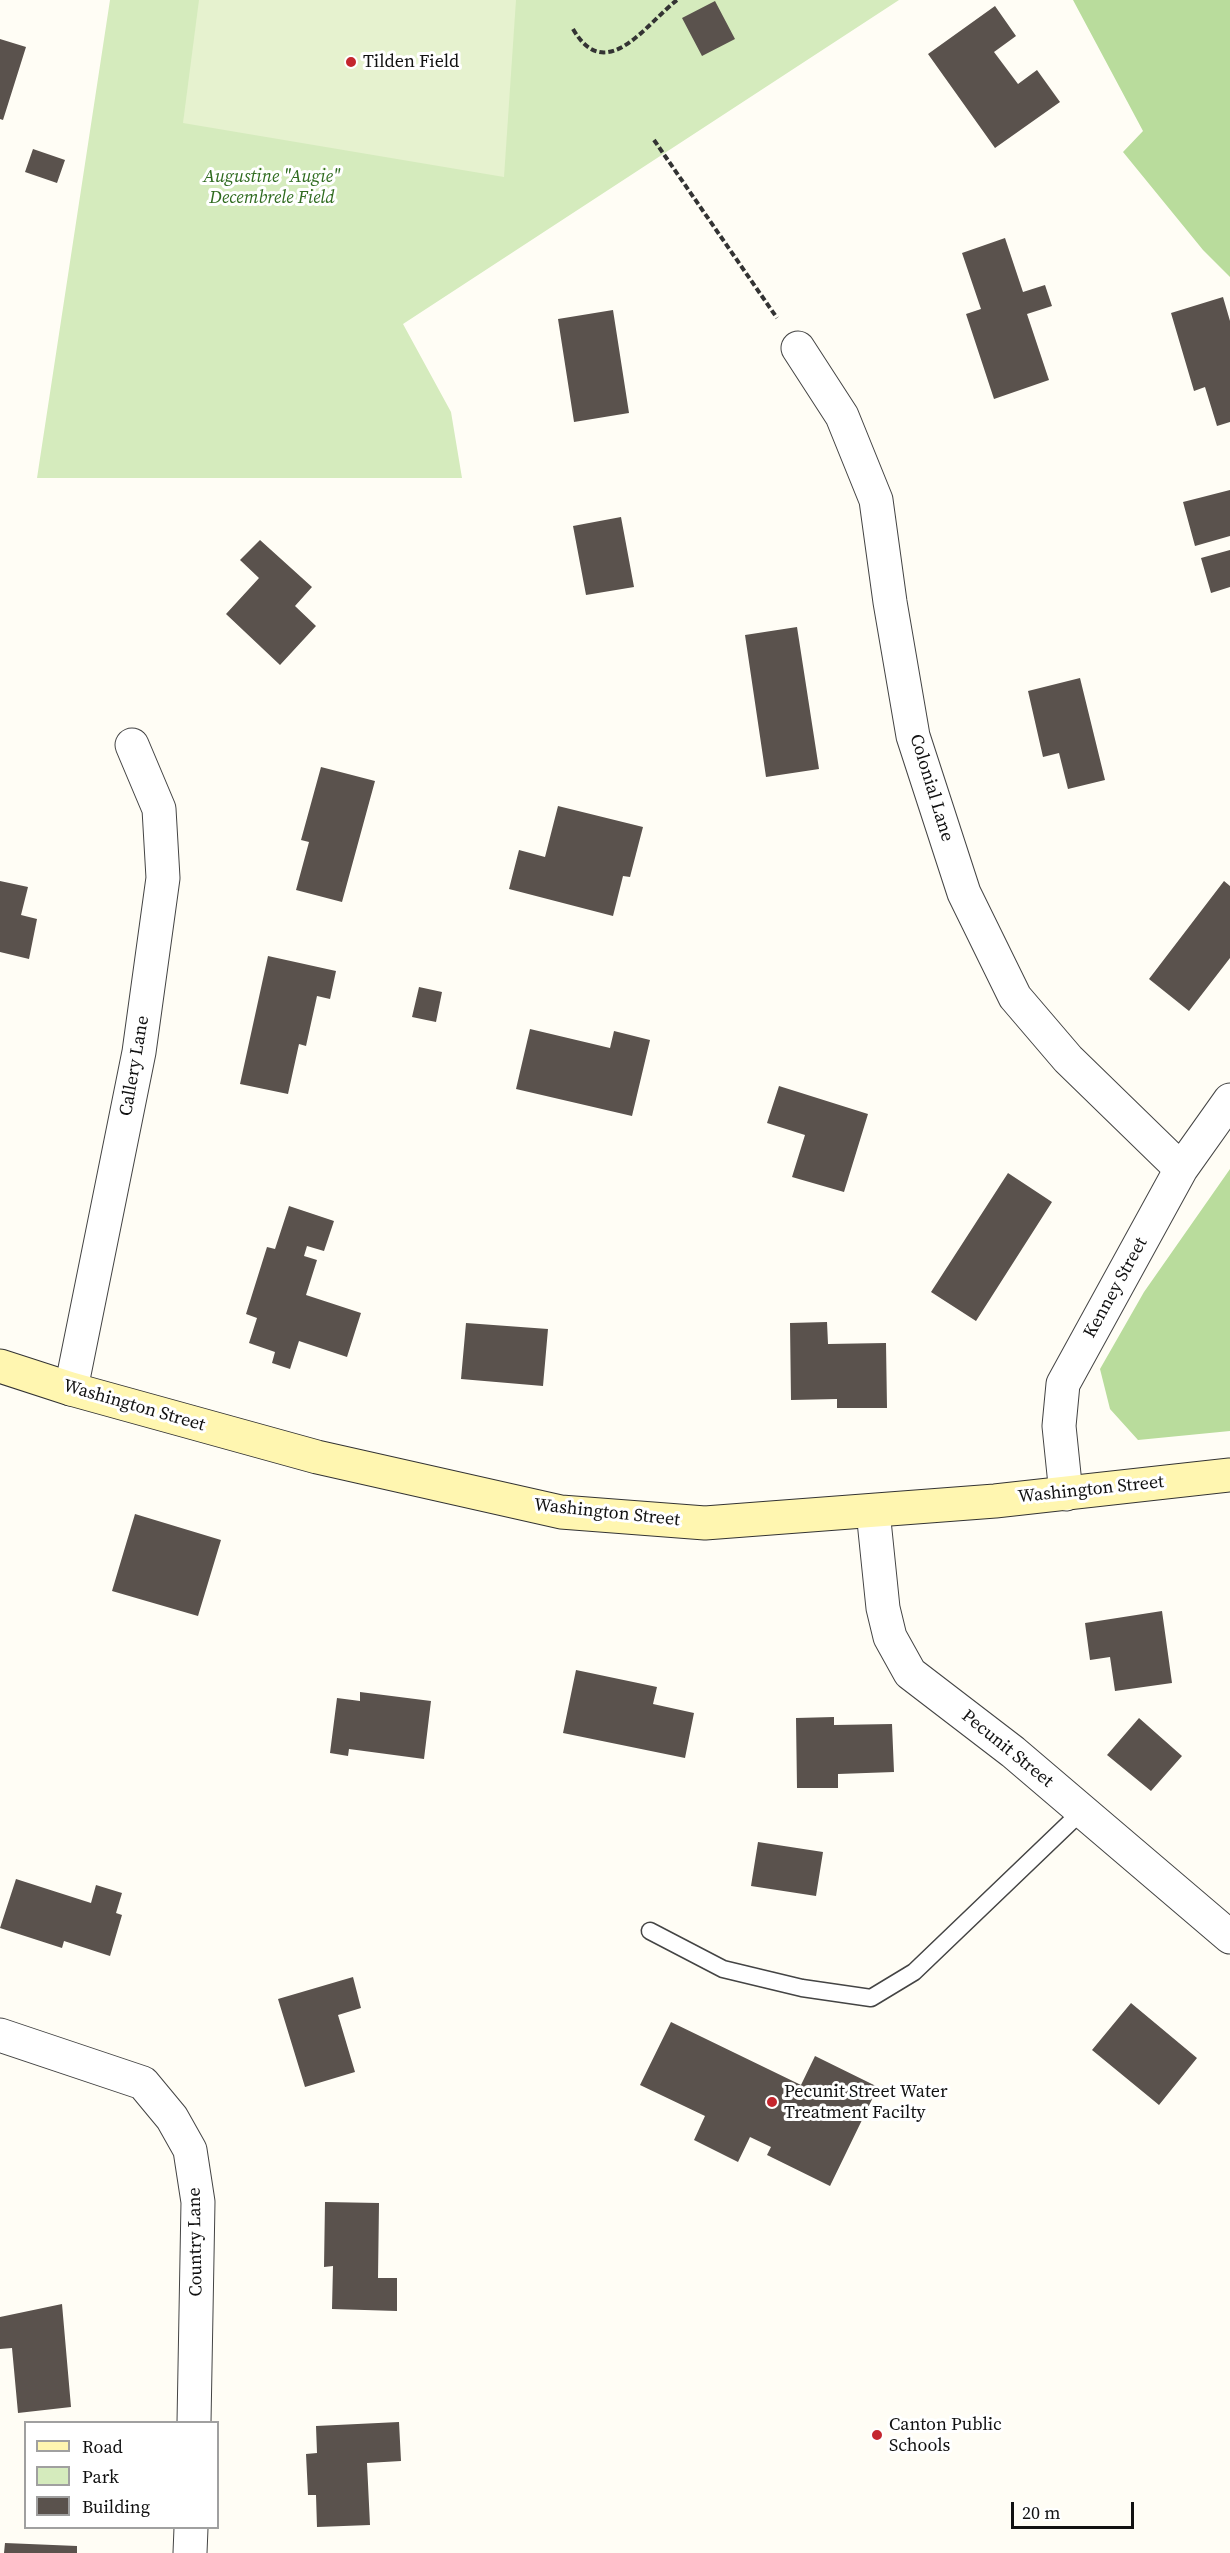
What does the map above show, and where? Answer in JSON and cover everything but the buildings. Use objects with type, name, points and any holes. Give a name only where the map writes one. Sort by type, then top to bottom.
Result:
[{"type":"main road","name":"Washington Street","points":[[0,1366],[71,1389],[317,1457],[561,1512],[705,1523],[1066,1494],[1230,1474]]},
{"type":"street","name":"Colonial Lane","points":[[798,348],[842,416],[876,500],[890,602],[913,736],[964,893],[1016,997],[1068,1059],[1181,1169]]},
{"type":"street","name":"Callery Lane","points":[[71,1389],[139,1052],[163,878],[159,809],[132,745]]},
{"type":"street","name":"Kenney Street","points":[[1066,1494],[1059,1426],[1063,1384],[1181,1169],[1230,1100]]},
{"type":"street","name":"Pecunit Street","points":[[873,1511],[883,1608],[890,1637],[910,1672],[1013,1752],[1230,1937]]},
{"type":"street","name":"Country Lane","points":[[0,2035],[143,2083],[172,2118],[190,2150],[198,2202],[194,2421]]},
{"type":"street","points":[[190,2553],[191,2529]]},
{"type":"lane","points":[[650,1931],[723,1969],[802,1988],[871,1998],[914,1972],[1082,1811]]},
{"type":"path","points":[[573,29],[581,43],[590,50],[601,53],[617,50],[634,40],[677,0]]},
{"type":"path","points":[[654,140],[798,348]]},
{"type":"green space","name":"Augustine \"Augie\" Decembrele Field","points":[[110,0],[899,0],[403,324],[451,412],[462,478],[37,478]]},
{"type":"green space","name":"Tilden Field","points":[[199,0],[516,0],[504,177],[183,123]]},
{"type":"green space","points":[[1073,0],[1230,0],[1230,277],[1203,250],[1123,152],[1143,131]]},
{"type":"green space","points":[[1230,1169],[1230,1431],[1138,1440],[1110,1409],[1100,1369],[1144,1292]]},
{"type":"place","name":"Tilden Field","points":[[351,62]]},
{"type":"place","name":"Pecunit Street Water Treatment Facilty","points":[[772,2102]]},
{"type":"place","name":"Canton Public Schools","points":[[877,2435]]}]
